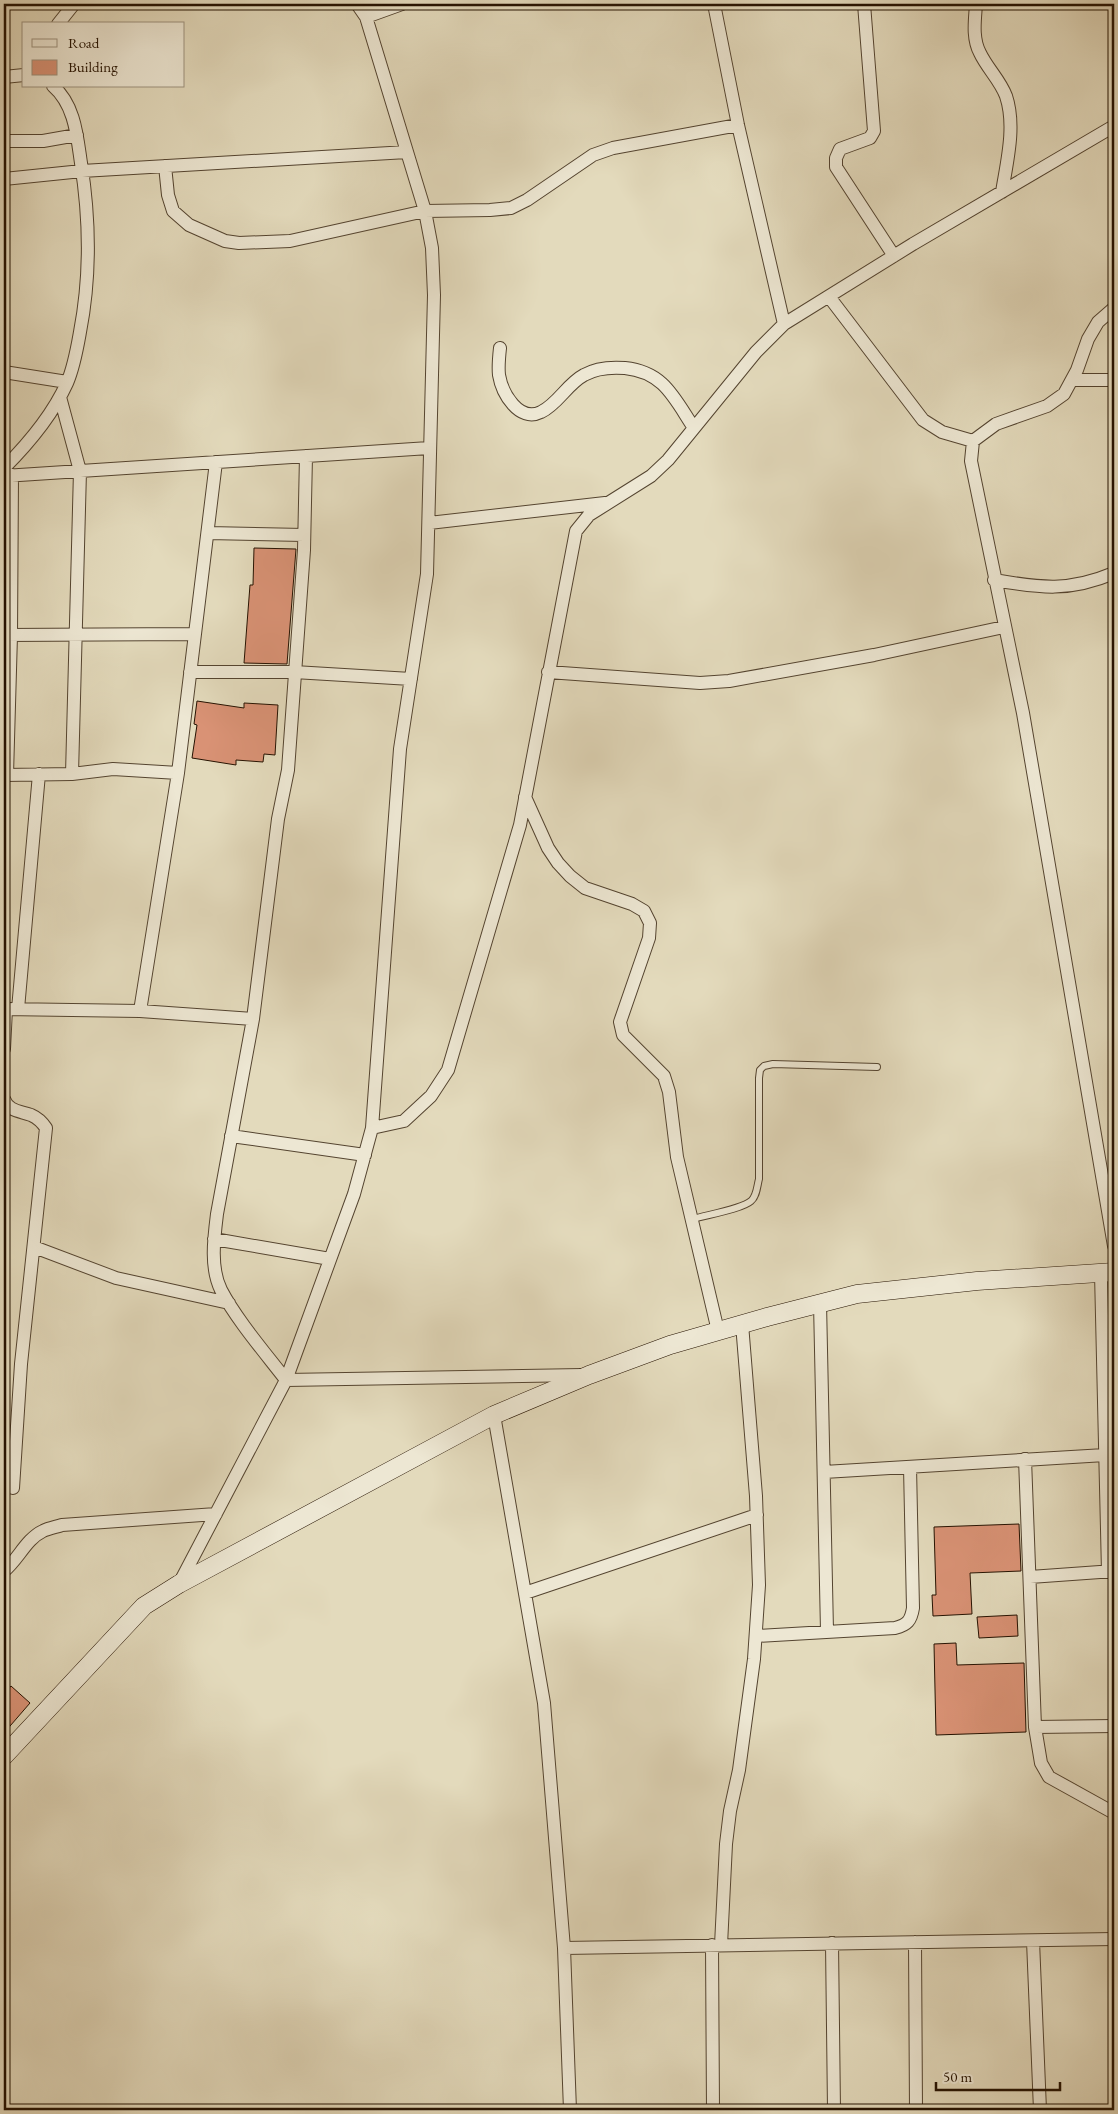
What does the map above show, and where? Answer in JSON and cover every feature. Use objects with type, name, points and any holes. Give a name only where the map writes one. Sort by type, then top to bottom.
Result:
[{"type":"street","points":[[60,22],[74,4]]},
{"type":"street","points":[[179,1584],[286,1380],[354,1194],[372,1128],[400,749],[427,574],[434,295],[432,248],[425,211],[366,17],[357,4]]},
{"type":"street","points":[[366,17],[402,4]]},
{"type":"street","points":[[714,4],[738,125],[784,324]]},
{"type":"street","points":[[864,4],[874,130],[870,138],[840,149],[836,158],[836,167],[894,256]]},
{"type":"street","points":[[976,4],[974,26],[976,41],[980,53],[999,81],[1006,96],[1009,111],[1009,147],[1002,192]]},
{"type":"street","points":[[4,77],[22,75]]},
{"type":"street","points":[[55,88],[60,92],[71,111],[77,135],[88,230],[89,266],[76,353],[67,382],[54,410],[22,449],[6,473],[7,635],[5,775],[72,774],[122,769],[178,773]]},
{"type":"street","points":[[164,166],[168,195],[173,211],[189,225],[225,241],[239,243],[290,241],[425,211],[511,208],[527,200],[592,155],[613,148],[738,125]]},
{"type":"street","points":[[372,1128],[404,1120],[431,1096],[448,1070],[520,825],[576,531],[589,515],[651,476],[668,460],[756,352],[784,324],[830,298],[894,256],[1114,126]]},
{"type":"street","points":[[4,141],[43,141],[77,135]]},
{"type":"street","points":[[4,179],[82,171],[407,152]]},
{"type":"street","points":[[830,298],[923,420],[942,432],[974,441]]},
{"type":"street","points":[[1114,308],[1098,322],[1088,339],[1072,380],[1064,394],[1047,406],[996,424],[974,441],[971,461],[1033,772],[1114,1246]]},
{"type":"street","points":[[500,348],[499,373],[502,387],[521,413],[531,416],[542,412],[584,375],[603,368],[620,368],[640,370],[656,377],[667,388],[694,428]]},
{"type":"street","points":[[4,372],[67,382]]},
{"type":"street","points":[[1072,380],[1114,380]]},
{"type":"street","points":[[60,397],[80,471],[72,774]]},
{"type":"street","points":[[6,473],[80,471],[429,448]]},
{"type":"street","points":[[286,1380],[229,1303],[221,1289],[215,1267],[214,1239],[253,1019],[278,819],[288,770],[304,535],[306,456]]},
{"type":"street","points":[[140,1010],[178,773],[216,462]]},
{"type":"street","points":[[429,523],[609,502]]},
{"type":"street","points":[[208,533],[304,535]]},
{"type":"street","points":[[994,580],[1026,586],[1067,587],[1088,583],[1114,573]]},
{"type":"street","points":[[548,672],[700,682],[729,681],[755,678],[874,655],[1004,626]]},
{"type":"street","points":[[7,635],[195,634]]},
{"type":"street","points":[[190,672],[294,672],[411,679]]},
{"type":"street","points":[[4,1049],[39,774]]},
{"type":"street","points":[[525,797],[548,848],[570,876],[585,888],[632,904],[644,911],[650,923],[649,938],[620,1022],[623,1035],[664,1076],[669,1092],[677,1157],[718,1331]]},
{"type":"street","points":[[9,1009],[140,1010],[253,1019]]},
{"type":"street","points":[[4,1099],[6,1105],[16,1112],[31,1115],[40,1120],[46,1128],[21,1364],[13,1488]]},
{"type":"street","points":[[231,1136],[365,1155]]},
{"type":"street","points":[[214,1239],[330,1259]]},
{"type":"street","points":[[34,1247],[116,1278],[229,1303]]},
{"type":"street","points":[[4,1756],[144,1606],[179,1584],[494,1415],[589,1375],[670,1346],[742,1324],[857,1294],[977,1281],[1108,1272],[1105,1455],[1111,1572],[1030,1577]]},
{"type":"street","points":[[820,1303],[827,1631]]},
{"type":"street","points":[[713,2110],[716,1945],[730,1812],[739,1770],[756,1636],[759,1585],[757,1515],[742,1324]]},
{"type":"street","points":[[286,1380],[589,1375]]},
{"type":"street","points":[[494,1415],[544,1703],[564,1948],[570,2110]]},
{"type":"street","points":[[824,1472],[1105,1455]]},
{"type":"street","points":[[1025,1459],[1035,1727],[1041,1763],[1049,1777],[1114,1813]]},
{"type":"street","points":[[756,1636],[895,1628],[906,1625],[912,1618],[910,1467]]},
{"type":"street","points":[[4,1571],[11,1566],[27,1544],[42,1531],[62,1525],[216,1514]]},
{"type":"street","points":[[525,1593],[757,1515]]},
{"type":"street","points":[[1035,1727],[1114,1726]]},
{"type":"street","points":[[564,1948],[1114,1939]]},
{"type":"street","points":[[1033,1940],[1040,2110]]},
{"type":"street","points":[[915,1942],[916,2110]]},
{"type":"street","points":[[832,1943],[834,2110]]},
{"type":"lane","points":[[693,1219],[743,1205],[752,1200],[756,1192],[758,1178],[759,1078],[760,1070],[764,1066],[773,1064],[877,1067]]},
{"type":"building","points":[[254,548],[296,549],[287,664],[244,663],[250,585],[253,585]]},
{"type":"building","points":[[197,701],[244,708],[244,703],[278,705],[275,755],[264,754],[263,762],[236,760],[236,765],[192,758],[197,725],[194,724]]},
{"type":"building","points":[[1019,1524],[1021,1571],[970,1573],[972,1614],[933,1616],[932,1595],[936,1595],[934,1527]]},
{"type":"building","points":[[1017,1615],[1018,1636],[979,1638],[977,1617]]},
{"type":"building","points":[[956,1643],[957,1665],[1024,1663],[1026,1732],[936,1735],[934,1644]]},
{"type":"building","points":[[11,1686],[30,1703],[4,1733],[4,1694]]}]
